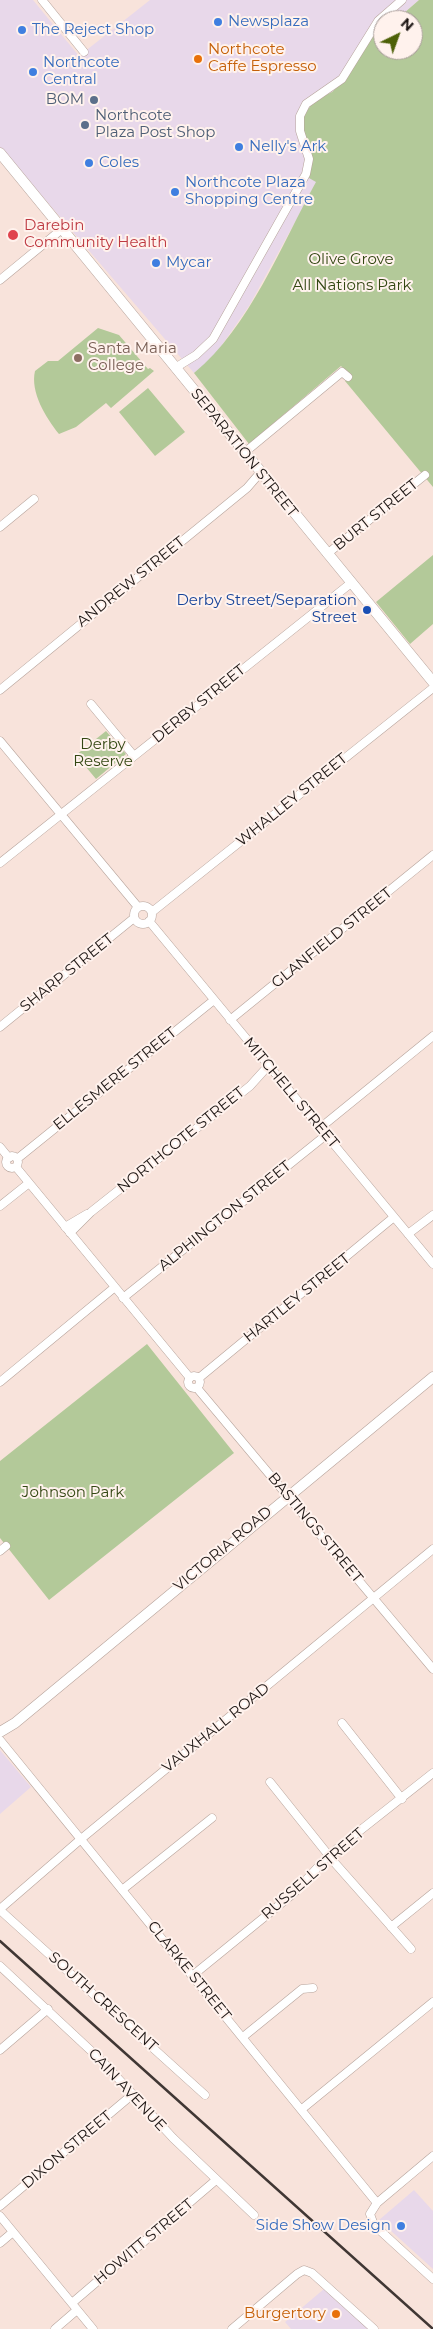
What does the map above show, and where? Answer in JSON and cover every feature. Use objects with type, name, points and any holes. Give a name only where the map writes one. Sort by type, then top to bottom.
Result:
[{"type":"street","points":[[42,0],[84,52]]},
{"type":"street","points":[[175,368],[196,356],[213,339],[306,174],[309,158],[300,131],[300,116],[306,104],[342,79],[378,21],[402,0]]},
{"type":"street","name":"SEPARATION STREET","points":[[0,153],[433,682]]},
{"type":"street","points":[[0,280],[62,229]]},
{"type":"street","points":[[244,453],[343,372]]},
{"type":"street","name":"ANDREW STREET","points":[[0,690],[246,488],[260,473]]},
{"type":"street","name":"BURT STREET","points":[[327,554],[425,475]]},
{"type":"street","points":[[0,527],[34,499]]},
{"type":"street","name":"DERBY STREET","points":[[0,863],[351,583]]},
{"type":"street","name":"WHALLEY STREET","points":[[152,912],[433,688]]},
{"type":"street","points":[[91,704],[134,756]]},
{"type":"street","points":[[0,741],[138,907]]},
{"type":"street","name":"GLANFIELD STREET","points":[[230,1020],[433,856]]},
{"type":"street","points":[[138,907],[147,907],[152,912],[149,921],[142,924],[134,918],[134,912],[138,907]]},
{"type":"street","name":"SHARP STREET","points":[[0,1027],[134,918]]},
{"type":"street","name":"MITCHELL STREET","points":[[149,921],[433,1264]]},
{"type":"street","name":"ELLESMERE STREET","points":[[13,1158],[214,1000]]},
{"type":"street","points":[[320,1128],[433,1036]]},
{"type":"street","name":"NORTHCOTE STREET","points":[[68,1230],[250,1086],[268,1066]]},
{"type":"street","name":"ALPHINGTON STREET","points":[[123,1298],[326,1135]]},
{"type":"street","points":[[0,1147],[18,1163],[16,1167],[190,1378],[190,1386],[197,1388],[201,1382],[199,1378],[195,1376],[190,1378]]},
{"type":"street","points":[[0,1206],[29,1183]]},
{"type":"street","points":[[408,1234],[433,1214]]},
{"type":"street","name":"HARTLEY STREET","points":[[199,1378],[394,1217]]},
{"type":"street","points":[[0,1382],[115,1287]]},
{"type":"street","name":"VICTORIA ROAD","points":[[0,1739],[15,1723],[433,1377]]},
{"type":"street","name":"BASTINGS STREET","points":[[197,1388],[433,1669]]},
{"type":"street","name":"VAUXHALL ROAD","points":[[0,1909],[81,1839],[433,1549]]},
{"type":"street","name":"VICTORIA ROAD","points":[[0,1732],[15,1723]]},
{"type":"street","points":[[342,1723],[402,1800]]},
{"type":"street","name":"CLARKE STREET","points":[[0,1739],[377,2203]]},
{"type":"street","name":"RUSSELL STREET","points":[[192,1976],[294,1894],[330,1856],[402,1800],[433,1773]]},
{"type":"street","points":[[270,1782],[330,1856],[411,1949]]},
{"type":"street","points":[[122,1890],[212,1818]]},
{"type":"street","points":[[391,1927],[433,1892]]},
{"type":"street","name":"SOUTH CRESCENT","points":[[0,1909],[205,2095]]},
{"type":"street","name":"CAIN AVENUE","points":[[0,1966],[48,2009],[133,2094],[154,2119],[216,2180],[254,2214]]},
{"type":"street","points":[[243,2037],[302,1989],[313,1988]]},
{"type":"street","points":[[302,2109],[433,2002]]},
{"type":"street","points":[[0,2050],[48,2009]]},
{"type":"street","name":"DIXON STREET","points":[[0,2206],[133,2094]]},
{"type":"street","points":[[433,2156],[377,2203],[370,2214],[374,2225],[433,2279]]},
{"type":"street","name":"HOWITT STREET","points":[[72,2303],[216,2180]]},
{"type":"street","points":[[0,2216],[93,2329]]},
{"type":"street","points":[[0,2243],[13,2232]]},
{"type":"street","points":[[232,2329],[304,2270],[312,2273],[374,2329]]},
{"type":"street","points":[[55,2329],[77,2310]]},
{"type":"shaded area","name":"Northcote Plaza Shopping Centre","points":[[0,0],[33,0],[79,56],[150,0],[419,0],[408,10],[373,10],[373,36],[347,78],[332,92],[314,101],[317,182],[249,306],[213,358],[194,373],[0,147]]},
{"type":"shaded area","points":[[0,1750],[31,1787],[0,1814]]},
{"type":"shaded area","points":[[414,2190],[433,2211],[433,2269],[379,2220]]},
{"type":"shaded area","points":[[324,2289],[369,2329],[291,2329],[285,2322]]},
{"type":"green space","name":"All Nations Park","points":[[419,0],[433,0],[433,487],[345,381],[350,376],[341,366],[249,444],[194,373],[232,333],[248,309],[316,182],[309,178],[312,157],[303,131],[304,115],[314,101],[332,92],[347,78],[373,35],[373,60],[423,60],[423,10],[408,10]]},
{"type":"green space","points":[[98,328],[119,335],[148,369],[150,368],[154,371],[111,408],[106,403],[76,427],[59,434],[40,404],[35,387],[35,371],[48,361],[58,361]]},
{"type":"green space","points":[[148,388],[185,432],[155,456],[119,412]]},
{"type":"green space","points":[[433,555],[433,624],[410,644],[376,602]]},
{"type":"green space","name":"Derby Reserve","points":[[106,731],[126,754],[96,779],[76,755]]},
{"type":"green space","name":"Johnson Park","points":[[147,1344],[234,1453],[49,1600],[0,1538],[0,1461]]},
{"type":"railway","points":[[0,1941],[433,2329]]},
{"type":"place","name":"Newsplaza","points":[[218,22]]},
{"type":"place","name":"The Reject Shop","points":[[22,30]]},
{"type":"place","name":"Northcote Caffe Espresso","points":[[198,59]]},
{"type":"place","name":"Northcote Central","points":[[33,72]]},
{"type":"place","name":"BOM","points":[[94,100]]},
{"type":"place","name":"Northcote Plaza Post Shop","points":[[85,125]]},
{"type":"place","name":"Nelly's Ark","points":[[239,147]]},
{"type":"place","name":"Coles","points":[[89,163]]},
{"type":"place","name":"Northcote Plaza Shopping Centre","points":[[175,192]]},
{"type":"place","name":"Darebin Community Health","points":[[13,235]]},
{"type":"place","name":"Mycar","points":[[156,263]]},
{"type":"place","name":"Santa Maria College","points":[[78,358]]},
{"type":"place","name":"Derby Street/Separation Street","points":[[367,610]]},
{"type":"place","name":"Side Show Design","points":[[401,2226]]},
{"type":"place","name":"Burgertory","points":[[336,2314]]},
{"type":"park label","name":"Olive Grove","points":[[351,260]]}]
